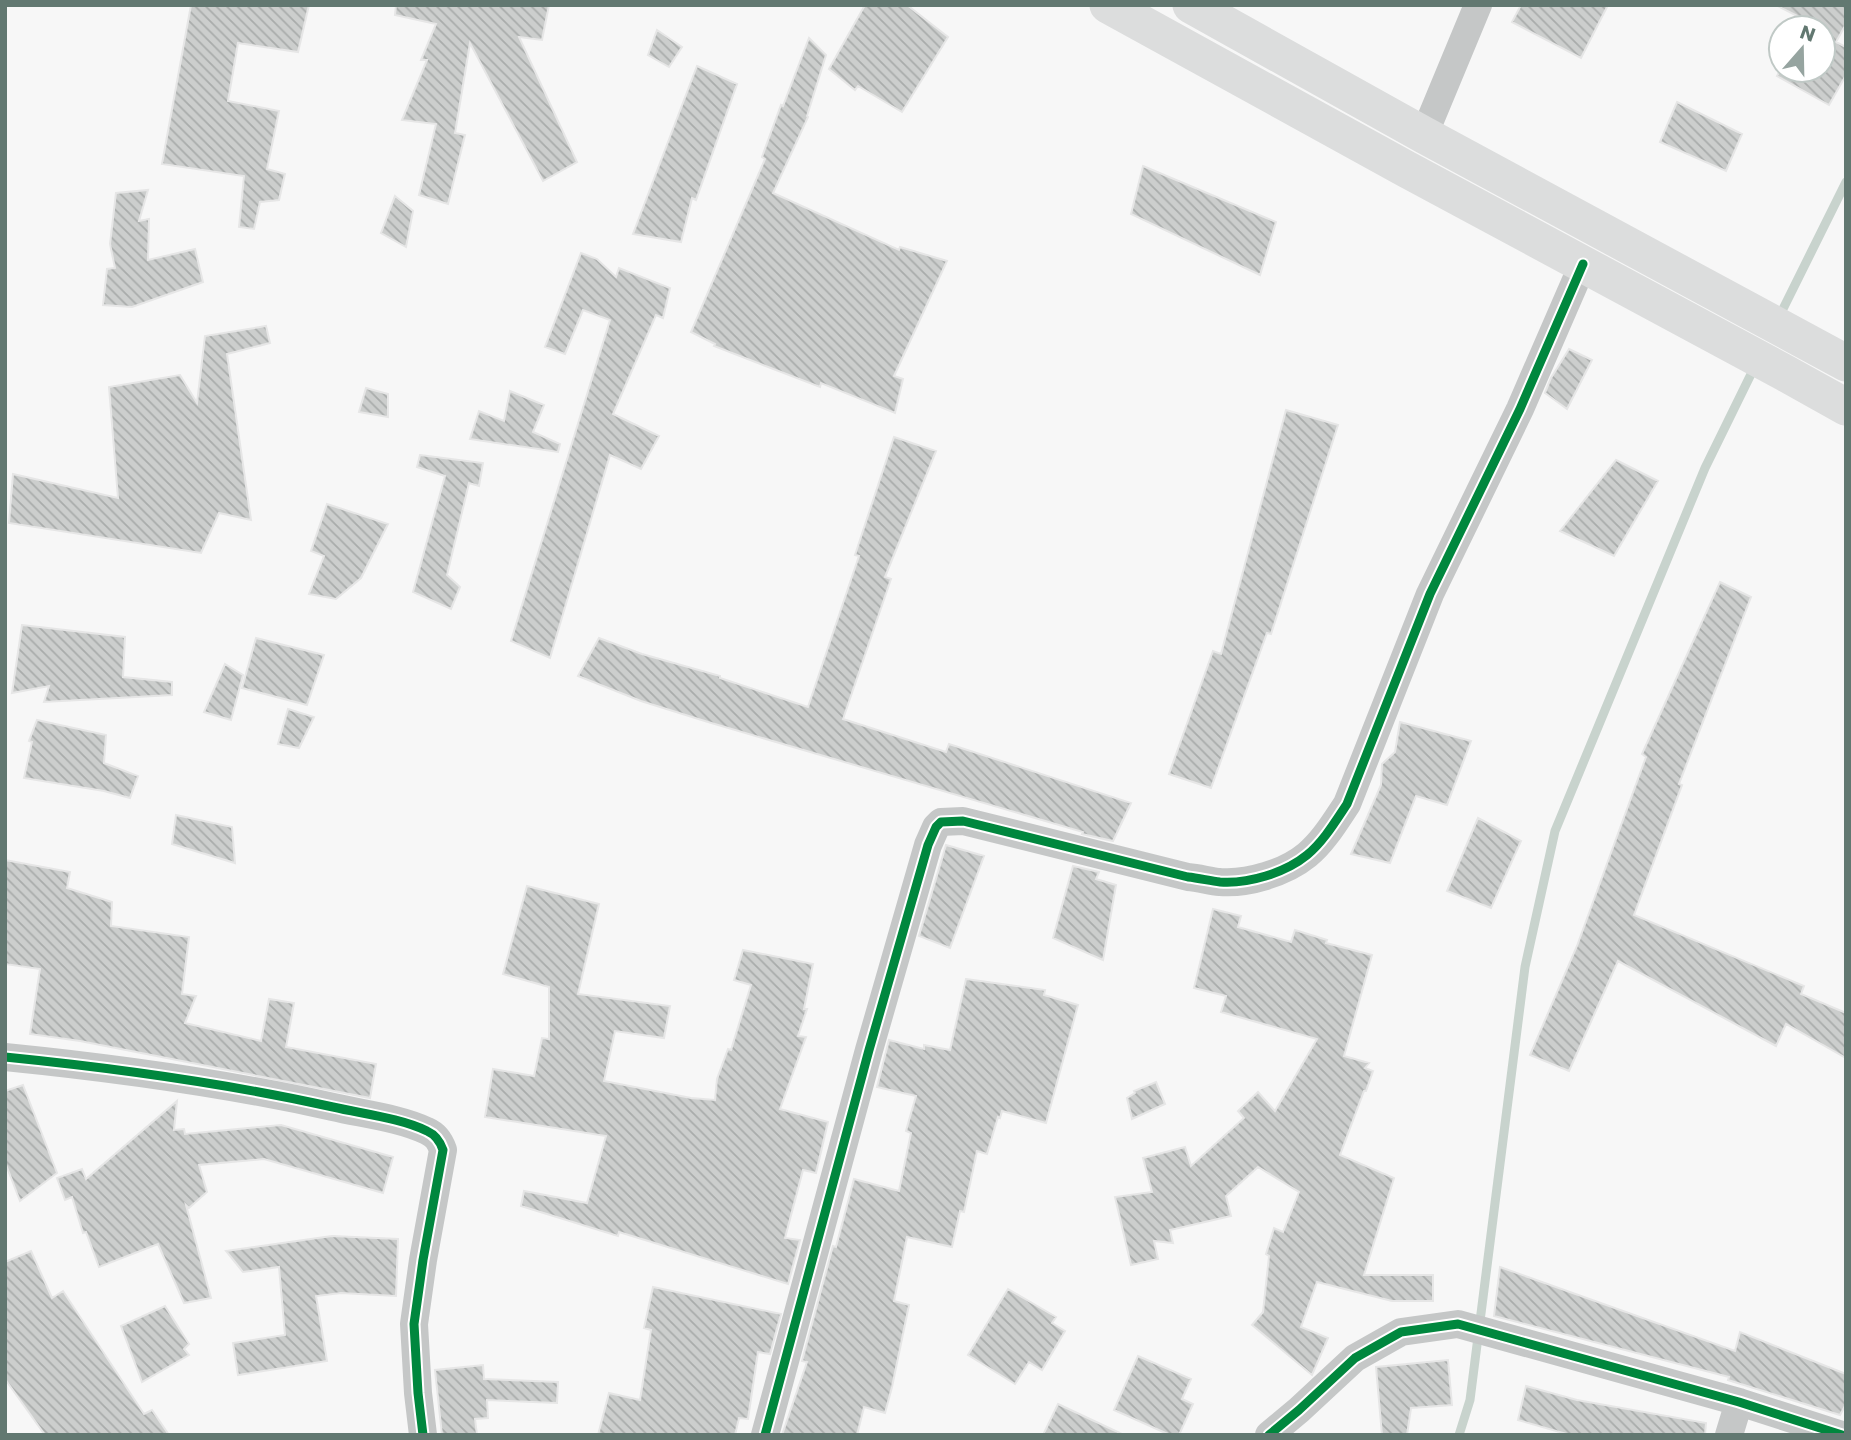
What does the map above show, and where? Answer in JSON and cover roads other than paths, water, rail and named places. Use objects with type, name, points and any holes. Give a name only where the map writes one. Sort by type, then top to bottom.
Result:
[{"type":"main road","points":[[1108,5],[1846,407]]},
{"type":"main road","points":[[1191,5],[1424,135],[1846,363]]},
{"type":"street","points":[[1424,135],[1478,5]]},
{"type":"street","points":[[765,1435],[869,1050],[928,845],[936,827],[941,822],[963,821],[1188,877],[1222,882],[1276,873],[1307,856],[1328,833],[1347,804],[1430,594],[1520,410],[1583,264]]},
{"type":"street","points":[[5,1057],[70,1063],[285,1097],[394,1121],[427,1131],[436,1137],[443,1150],[414,1324],[423,1435]]},
{"type":"street","points":[[1269,1435],[1355,1358],[1401,1332],[1458,1324],[1739,1402],[1842,1435]]},
{"type":"street","points":[[1729,1435],[1739,1402]]},
{"type":"waterway","points":[[1778,319],[1846,182]]},
{"type":"waterway","points":[[1459,1435],[1470,1400],[1525,967],[1555,831],[1705,468],[1755,366]]}]
